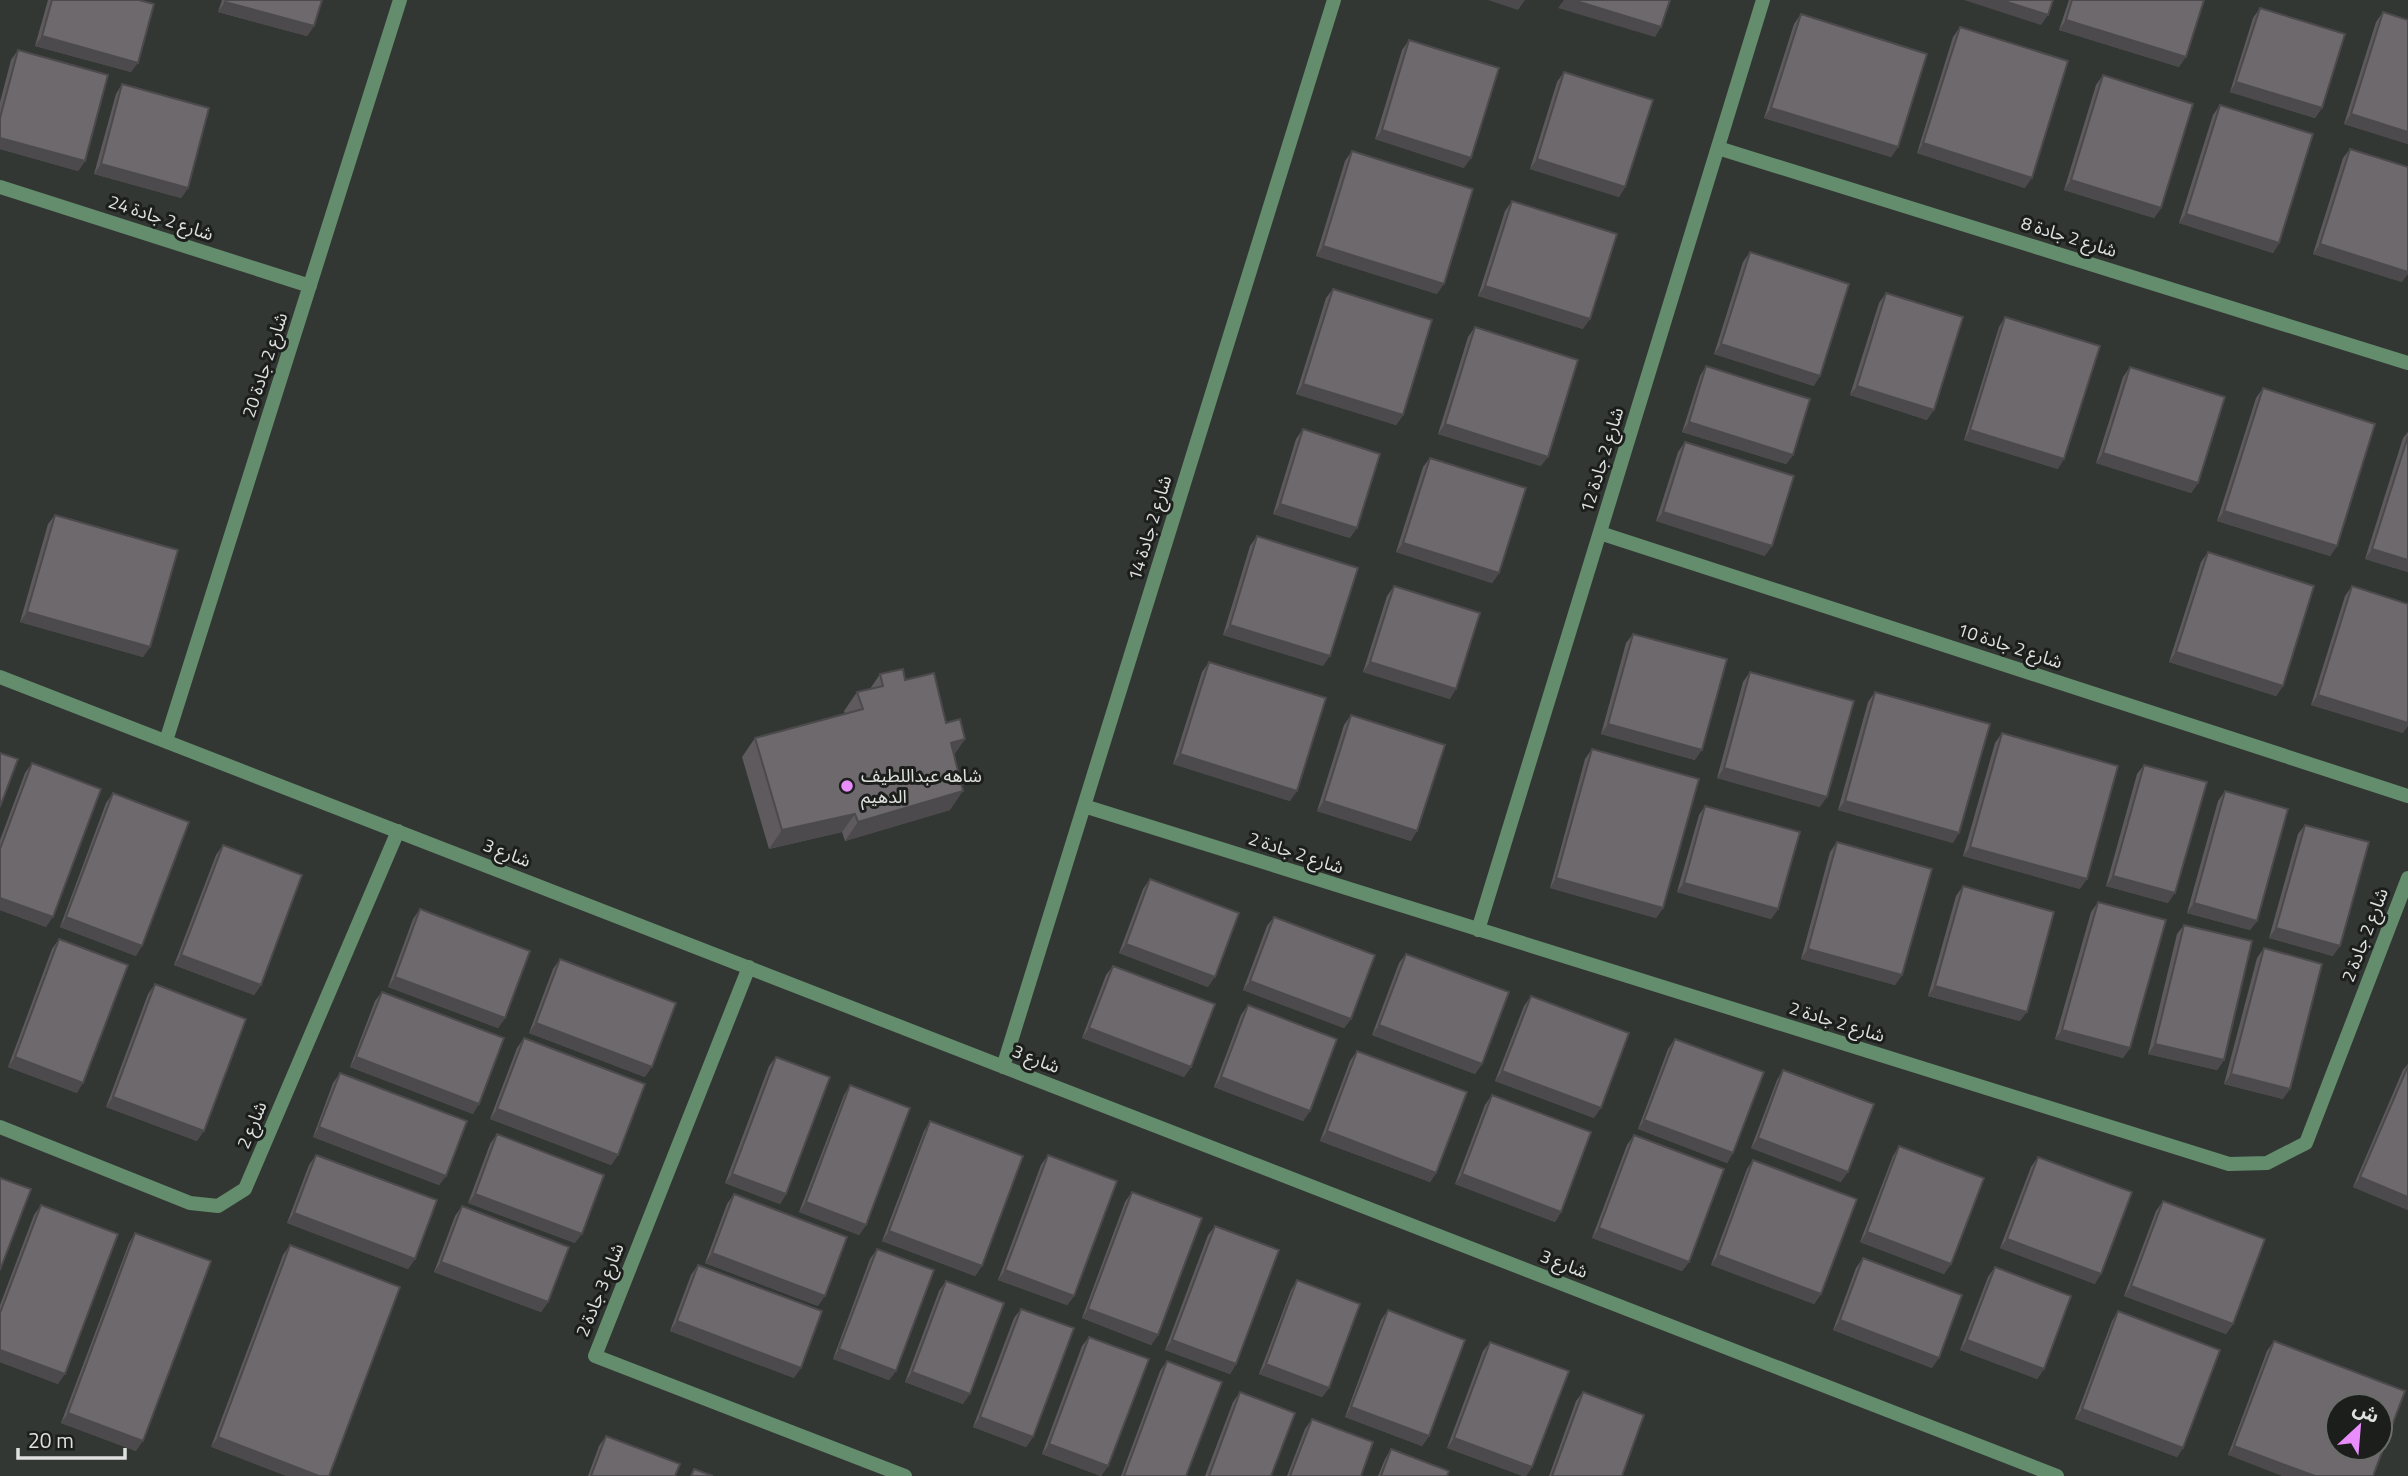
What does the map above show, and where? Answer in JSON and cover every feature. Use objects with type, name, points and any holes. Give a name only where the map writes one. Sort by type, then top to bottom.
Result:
[{"type":"street","name":"شارع 2 جادة 20","points":[[166,741],[400,0]]},
{"type":"street","name":"شارع 2 جادة 14","points":[[1003,1067],[1334,0]]},
{"type":"street","name":"شارع 2 جادة 12","points":[[1478,930],[1763,0]]},
{"type":"street","name":"شارع 2 جادة 8","points":[[1718,148],[2408,363]]},
{"type":"street","name":"شارع 2 جادة 24","points":[[0,187],[310,286]]},
{"type":"street","name":"شارع 2 جادة 10","points":[[1600,533],[2408,796]]},
{"type":"street","name":"شارع 3","points":[[0,677],[2057,1476]]},
{"type":"street","name":"شارع 2 جادة 2","points":[[1084,806],[2229,1164],[2267,1163],[2306,1143],[2408,878]]},
{"type":"street","name":"شارع 2","points":[[0,1126],[190,1203],[218,1206],[245,1189],[398,831]]},
{"type":"street","name":"شارع 3 جادة 2","points":[[749,967],[595,1356],[905,1476]]},
{"type":"building","points":[[52,0],[139,0],[154,4],[138,63],[42,36]]},
{"type":"building","points":[[322,0],[314,26],[225,2]]},
{"type":"building","points":[[1573,0],[1670,0],[1661,27]]},
{"type":"building","points":[[2001,0],[2053,0],[2048,15]]},
{"type":"building","points":[[2072,0],[2204,0],[2186,57],[2066,20]]},
{"type":"building","points":[[2260,8],[2345,34],[2322,108],[2236,82]]},
{"type":"building","points":[[2383,12],[2408,20],[2408,132],[2351,114]]},
{"type":"building","points":[[1801,14],[1927,54],[1898,147],[1771,108]]},
{"type":"building","points":[[1960,27],[2068,61],[2032,178],[1923,143]]},
{"type":"building","points":[[1409,40],[1499,68],[1471,158],[1382,130]]},
{"type":"building","points":[[18,50],[108,75],[85,161],[0,138],[0,118]]},
{"type":"building","points":[[1564,72],[1653,100],[1625,187],[1537,159]]},
{"type":"building","points":[[2103,75],[2193,104],[2161,208],[2071,180]]},
{"type":"building","points":[[122,84],[209,108],[188,188],[101,164]]},
{"type":"building","points":[[2220,105],[2313,134],[2279,243],[2186,214]]},
{"type":"building","points":[[2350,149],[2408,167],[2408,272],[2320,244]]},
{"type":"building","points":[[1352,151],[1473,189],[1444,284],[1323,246]]},
{"type":"building","points":[[1512,201],[1617,234],[1590,319],[1485,286]]},
{"type":"building","points":[[1750,252],[1849,284],[1820,376],[1721,344]]},
{"type":"building","points":[[1333,289],[1432,320],[1403,415],[1303,384]]},
{"type":"building","points":[[1886,293],[1963,317],[1934,410],[1857,386]]},
{"type":"building","points":[[2005,317],[2100,346],[2064,459],[1970,430]]},
{"type":"building","points":[[1475,327],[1578,360],[1548,457],[1445,424]]},
{"type":"building","points":[[1706,366],[1810,399],[1793,455],[1689,422]]},
{"type":"building","points":[[2130,367],[2225,397],[2198,483],[2103,453]]},
{"type":"building","points":[[2263,388],[2375,424],[2337,546],[2224,511]]},
{"type":"building","points":[[1303,429],[1380,454],[1357,528],[1280,504]]},
{"type":"building","points":[[2408,436],[2408,560],[2372,549]]},
{"type":"building","points":[[1685,442],[1794,476],[1772,546],[1663,512]]},
{"type":"building","points":[[1430,458],[1526,488],[1499,573],[1403,543]]},
{"type":"building","points":[[55,515],[178,550],[150,647],[27,612]]},
{"type":"building","points":[[1257,536],[1358,568],[1330,656],[1230,625]]},
{"type":"building","points":[[2208,552],[2314,586],[2283,686],[2176,652]]},
{"type":"building","points":[[1394,586],[1480,613],[1456,689],[1370,662]]},
{"type":"building","points":[[2352,586],[2408,604],[2408,723],[2318,695]]},
{"type":"building","points":[[1633,634],[1727,659],[1702,750],[1608,724]]},
{"type":"building","points":[[1209,662],[1326,698],[1297,791],[1180,754]]},
{"type":"building","name":"شاهه عبداللطيف الدهيم","points":[[903,669],[905,680],[934,673],[946,723],[960,719],[965,739],[951,743],[963,791],[858,822],[855,814],[782,830],[755,738],[863,709],[857,692],[883,686],[880,674]]},
{"type":"building","points":[[1750,672],[1854,701],[1827,797],[1724,768]]},
{"type":"building","points":[[1875,692],[1990,724],[1959,833],[1845,801]]},
{"type":"building","points":[[1351,715],[1445,745],[1417,831],[1324,801]]},
{"type":"building","points":[[2002,733],[2118,766],[2087,879],[1970,847]]},
{"type":"building","points":[[1592,749],[1699,779],[1663,908],[1556,878]]},
{"type":"building","points":[[0,753],[18,759],[0,807]]},
{"type":"building","points":[[32,763],[101,789],[53,917],[0,898],[0,849]]},
{"type":"building","points":[[2144,765],[2207,782],[2175,893],[2113,876]]},
{"type":"building","points":[[2225,791],[2288,809],[2257,921],[2194,903]]},
{"type":"building","points":[[113,793],[189,822],[142,946],[66,917]]},
{"type":"building","points":[[1705,806],[1800,832],[1778,909],[1684,883]]},
{"type":"building","points":[[2305,825],[2369,842],[2340,946],[2276,928]]},
{"type":"building","points":[[1837,842],[1932,869],[1902,975],[1808,949]]},
{"type":"building","points":[[223,845],[302,875],[261,985],[181,955]]},
{"type":"building","points":[[1150,879],[1239,913],[1215,977],[1126,944]]},
{"type":"building","points":[[1963,886],[2054,912],[2027,1012],[1935,986]]},
{"type":"building","points":[[2098,902],[2166,920],[2130,1048],[2062,1030]]},
{"type":"building","points":[[420,909],[530,951],[505,1018],[395,977]]},
{"type":"building","points":[[1274,917],[1375,955],[1351,1019],[1250,981]]},
{"type":"building","points":[[2184,925],[2252,941],[2224,1060],[2155,1044]]},
{"type":"building","points":[[59,939],[128,965],[83,1083],[15,1057]]},
{"type":"building","points":[[2264,948],[2322,964],[2290,1089],[2231,1074]]},
{"type":"building","points":[[1406,954],[1509,992],[1482,1064],[1379,1025]]},
{"type":"building","points":[[560,959],[676,1003],[652,1067],[536,1023]]},
{"type":"building","points":[[1113,966],[1215,1004],[1191,1067],[1089,1028]]},
{"type":"building","points":[[155,984],[246,1019],[204,1131],[113,1097]]},
{"type":"building","points":[[382,992],[504,1038],[479,1104],[356,1057]]},
{"type":"building","points":[[1531,996],[1629,1033],[1601,1108],[1502,1071]]},
{"type":"building","points":[[1248,1005],[1337,1039],[1310,1111],[1221,1077]]},
{"type":"building","points":[[524,1038],[645,1084],[618,1155],[497,1109]]},
{"type":"building","points":[[1675,1039],[1764,1072],[1733,1153],[1644,1120]]},
{"type":"building","points":[[1357,1051],[1467,1092],[1436,1173],[1327,1131]]},
{"type":"building","points":[[776,1057],[830,1077],[786,1194],[732,1174]]},
{"type":"building","points":[[2408,1066],[2408,1197],[2360,1177]]},
{"type":"building","points":[[1783,1070],[1874,1104],[1848,1172],[1758,1138]]},
{"type":"building","points":[[340,1073],[467,1121],[446,1176],[319,1127]]},
{"type":"building","points":[[850,1085],[910,1108],[866,1225],[806,1202]]},
{"type":"building","points":[[1492,1095],[1591,1132],[1561,1212],[1462,1174]]},
{"type":"building","points":[[930,1121],[1023,1156],[982,1266],[889,1231]]},
{"type":"building","points":[[497,1134],[604,1175],[582,1234],[475,1194]]},
{"type":"building","points":[[1634,1135],[1724,1169],[1689,1262],[1599,1228]]},
{"type":"building","points":[[1899,1146],[1984,1178],[1951,1264],[1867,1232]]},
{"type":"building","points":[[316,1155],[437,1200],[415,1259],[294,1213]]},
{"type":"building","points":[[1048,1155],[1117,1181],[1074,1296],[1005,1270]]},
{"type":"building","points":[[2038,1157],[2132,1192],[2101,1274],[2007,1239]]},
{"type":"building","points":[[1753,1160],[1857,1199],[1821,1294],[1718,1255]]},
{"type":"building","points":[[0,1178],[31,1189],[0,1270]]},
{"type":"building","points":[[1132,1192],[1202,1218],[1158,1335],[1088,1309]]},
{"type":"building","points":[[734,1194],[847,1237],[825,1296],[712,1253]]},
{"type":"building","points":[[2163,1201],[2265,1239],[2233,1324],[2131,1286]]},
{"type":"building","points":[[41,1205],[118,1234],[65,1374],[0,1350],[0,1313]]},
{"type":"building","points":[[462,1206],[569,1247],[548,1302],[441,1262]]},
{"type":"building","points":[[1215,1226],[1279,1250],[1236,1364],[1172,1340]]},
{"type":"building","points":[[135,1233],[211,1261],[143,1441],[68,1413]]},
{"type":"building","points":[[290,1245],[400,1287],[329,1476],[319,1476],[218,1437]]},
{"type":"building","points":[[877,1249],[934,1270],[896,1371],[839,1349]]},
{"type":"building","points":[[1863,1258],[1962,1295],[1939,1358],[1840,1320]]},
{"type":"building","points":[[698,1265],[822,1311],[801,1368],[677,1321]]},
{"type":"building","points":[[1995,1267],[2071,1296],[2044,1369],[1967,1340]]},
{"type":"building","points":[[1297,1280],[1360,1304],[1329,1388],[1266,1364]]},
{"type":"building","points":[[946,1281],[1004,1303],[970,1394],[912,1372]]},
{"type":"building","points":[[1021,1309],[1074,1328],[1033,1437],[980,1417]]},
{"type":"building","points":[[1388,1310],[1465,1340],[1429,1436],[1351,1407]]},
{"type":"building","points":[[2118,1311],[2220,1350],[2183,1448],[2082,1409]]},
{"type":"building","points":[[1089,1337],[1149,1359],[1108,1466],[1049,1444]]},
{"type":"building","points":[[2274,1341],[2405,1391],[2394,1420],[2394,1392],[2324,1392],[2324,1462],[2378,1462],[2373,1476],[2315,1476],[2234,1446]]},
{"type":"building","points":[[1490,1342],[1569,1371],[1532,1467],[1454,1438]]},
{"type":"building","points":[[1167,1361],[1222,1382],[1186,1476],[1124,1476]]},
{"type":"building","points":[[1240,1392],[1295,1413],[1271,1476],[1209,1476]]},
{"type":"building","points":[[1583,1392],[1644,1415],[1622,1476],[1552,1476]]},
{"type":"building","points":[[1312,1419],[1373,1442],[1361,1476],[1290,1476]]},
{"type":"building","points":[[606,1436],[680,1464],[675,1476],[591,1476]]},
{"type":"building","points":[[1391,1449],[1449,1471],[1447,1476],[1381,1476]]},
{"type":"building","points":[[694,1469],[713,1476],[691,1476]]},
{"type":"place","name":"شاهه عبداللطيف الدهيم","points":[[847,786]]}]
